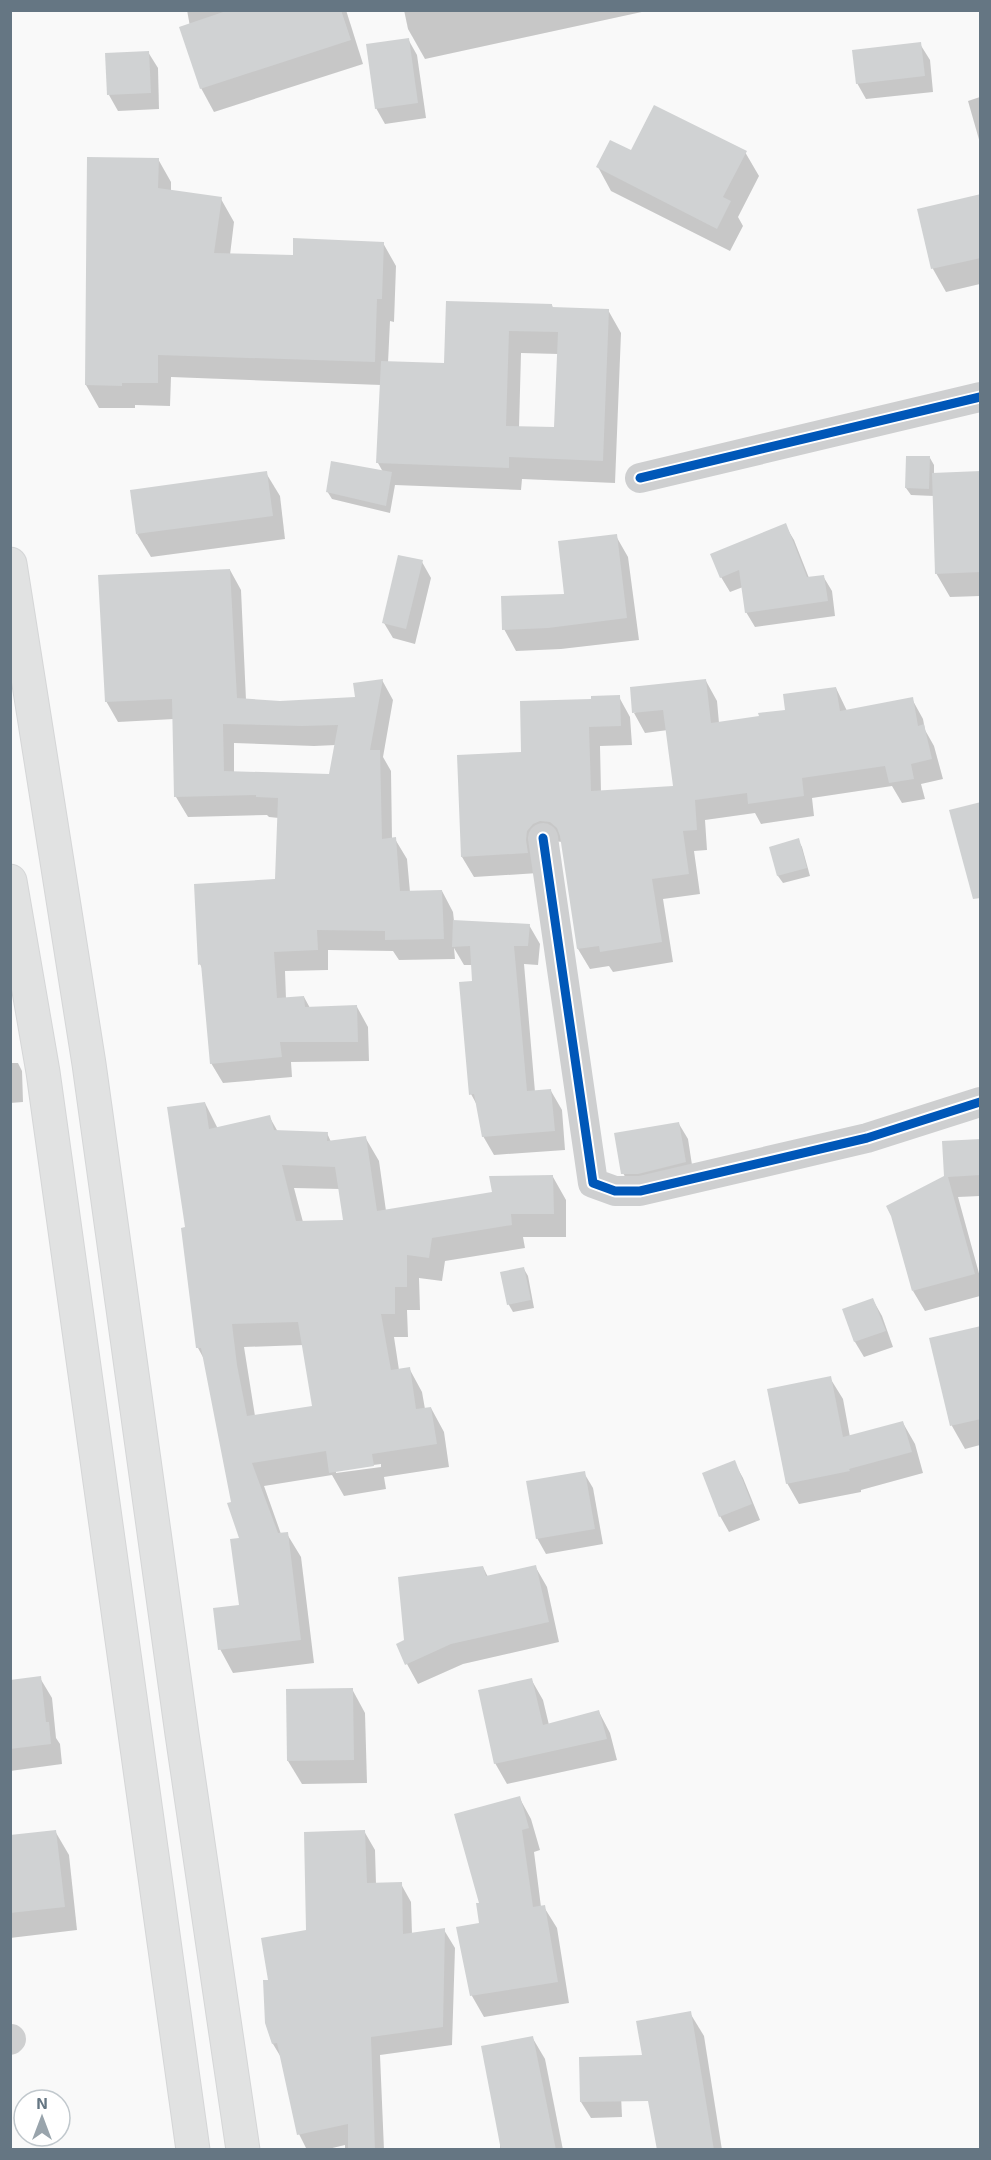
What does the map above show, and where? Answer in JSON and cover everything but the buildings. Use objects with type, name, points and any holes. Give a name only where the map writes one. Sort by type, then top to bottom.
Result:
[{"type":"main road","points":[[10,564],[89,1064],[182,1734],[243,2150]]},
{"type":"main road","points":[[10,881],[43,1072],[193,2150]]},
{"type":"main road","points":[[69,1264],[116,1256]]},
{"type":"street","points":[[640,477],[981,397]]},
{"type":"street","points":[[543,838],[593,1183],[615,1191],[640,1191],[867,1138],[981,1102]]},
{"type":"cycle path","points":[[640,478],[980,397]]},
{"type":"cycle path","points":[[543,838],[593,1183],[615,1191],[640,1191],[867,1138],[980,1102]]}]
